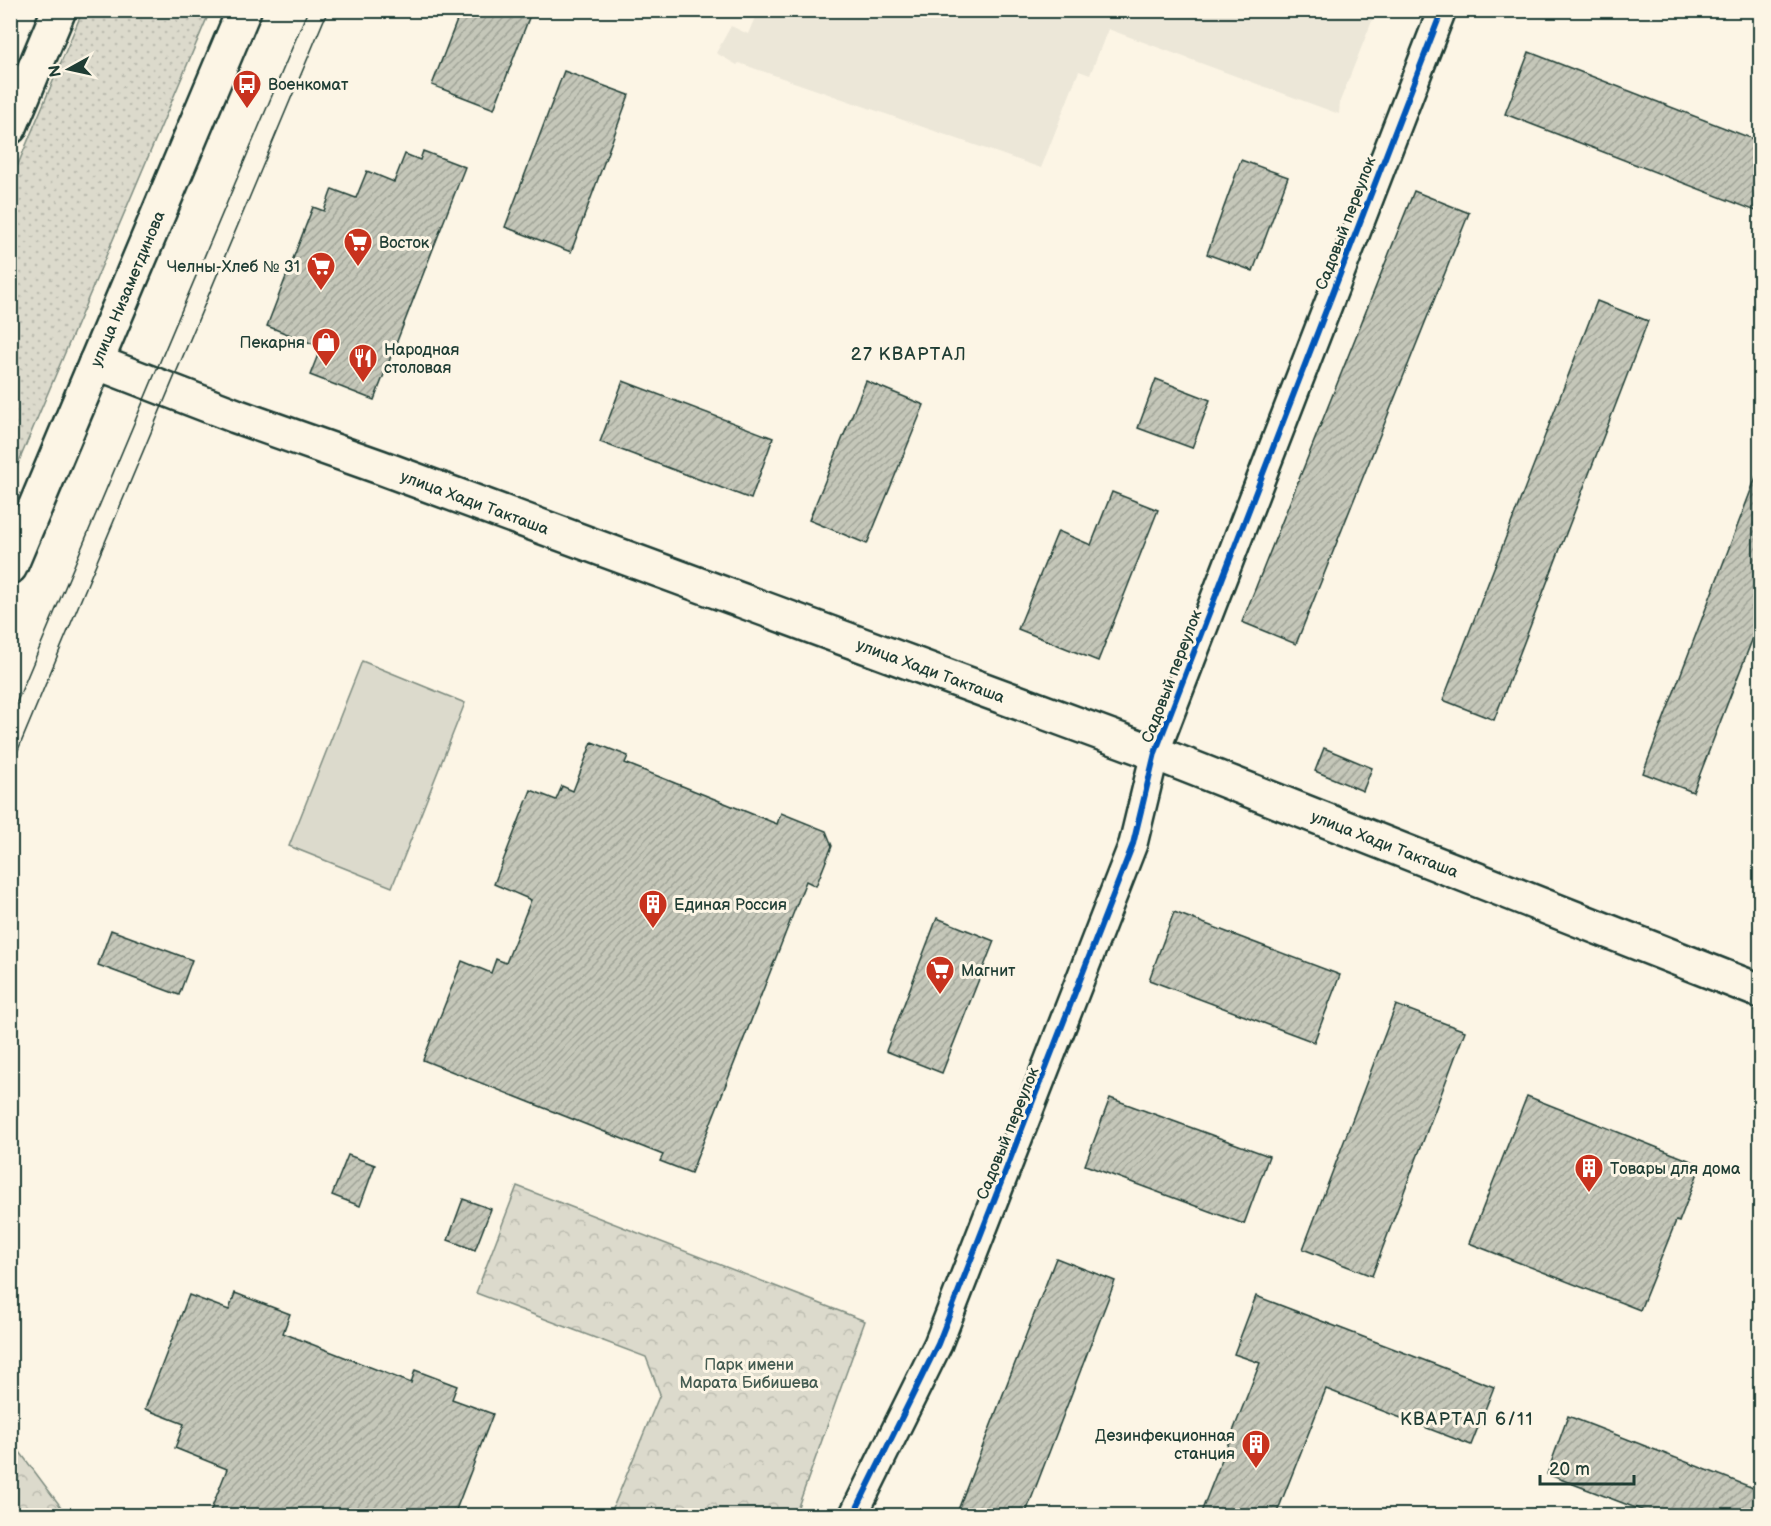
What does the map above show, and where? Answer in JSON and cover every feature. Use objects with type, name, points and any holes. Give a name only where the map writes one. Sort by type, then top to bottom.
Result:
[{"type":"main road","points":[[10,127],[59,10]]},
{"type":"main road","name":"улица Низаметдинова","points":[[10,567],[244,10]]},
{"type":"main road","name":"улица Хади Такташа","points":[[96,362],[236,416],[1155,753],[1761,990]]},
{"type":"street","name":"Садовый переулок","points":[[853,1515],[938,1344],[951,1311],[1133,844],[1155,753],[1442,10]]},
{"type":"shaded area","points":[[758,10],[1376,11],[1340,101],[1339,114],[1108,29],[1090,75],[1079,71],[1041,168],[739,63],[737,65],[716,53],[731,26],[748,34]]},
{"type":"green space","points":[[83,10],[210,11],[11,480],[11,181]]},
{"type":"green space","points":[[362,661],[465,703],[392,887],[289,846]]},
{"type":"green space","name":"Парк имени Марата Бибишева","points":[[517,1186],[865,1321],[795,1515],[610,1515],[660,1394],[646,1357],[476,1293]]},
{"type":"green space","points":[[11,1440],[67,1515],[11,1515]]},
{"type":"building","points":[[461,10],[532,10],[494,109],[432,85]]},
{"type":"building","points":[[1529,52],[1761,142],[1761,213],[1505,114]]},
{"type":"building","points":[[564,71],[629,95],[571,252],[505,227]]},
{"type":"building","name":"Восток","points":[[423,151],[465,167],[374,400],[310,375],[321,347],[267,326],[313,207],[324,211],[332,189],[356,198],[367,171],[394,182],[405,154],[420,160]]},
{"type":"building","points":[[1241,160],[1288,177],[1253,271],[1207,254]]},
{"type":"building","points":[[1414,191],[1469,213],[1296,644],[1242,622]]},
{"type":"building","points":[[1597,301],[1648,321],[1494,720],[1443,700]]},
{"type":"building","points":[[1156,379],[1210,400],[1192,448],[1138,428]]},
{"type":"building","points":[[623,381],[773,438],[751,499],[600,442]]},
{"type":"building","points":[[866,381],[924,405],[867,544],[809,520]]},
{"type":"building","points":[[1758,472],[1761,473],[1761,617],[1693,792],[1643,773]]},
{"type":"building","points":[[1112,492],[1158,510],[1098,661],[1018,629],[1058,531],[1091,545]]},
{"type":"building","name":"Единая Россия","points":[[592,742],[628,756],[625,763],[777,824],[781,813],[826,831],[832,846],[816,886],[806,881],[691,1173],[660,1161],[663,1155],[423,1060],[462,961],[491,973],[496,959],[506,963],[531,900],[494,884],[531,790],[556,800],[562,786],[573,791]]},
{"type":"building","points":[[1324,748],[1372,768],[1363,791],[1315,771]]},
{"type":"building","points":[[1174,912],[1340,975],[1314,1042],[1149,980]]},
{"type":"building","points":[[937,918],[994,941],[942,1073],[886,1051]]},
{"type":"building","points":[[111,930],[192,960],[179,995],[98,965]]},
{"type":"building","points":[[1396,1005],[1465,1031],[1372,1276],[1303,1249]]},
{"type":"building","name":"Товары для дома","points":[[1527,1096],[1701,1165],[1679,1222],[1676,1221],[1640,1310],[1469,1243]]},
{"type":"building","points":[[1110,1098],[1269,1156],[1244,1224],[1085,1165]]},
{"type":"building","points":[[348,1155],[375,1165],[360,1206],[332,1195]]},
{"type":"building","points":[[463,1199],[491,1209],[475,1250],[448,1240]]},
{"type":"building","points":[[1056,1258],[1115,1281],[1025,1515],[956,1515]]},
{"type":"building","points":[[235,1293],[290,1314],[283,1333],[411,1383],[415,1370],[457,1386],[452,1399],[493,1414],[454,1515],[209,1515],[227,1469],[175,1448],[184,1424],[145,1409],[189,1295],[229,1310]]},
{"type":"building","points":[[1256,1296],[1494,1387],[1471,1445],[1326,1389],[1276,1515],[1200,1515],[1260,1363],[1234,1354]]},
{"type":"building","points":[[1568,1416],[1761,1491],[1761,1515],[1654,1515],[1547,1474]]},
{"type":"tram line","points":[[10,718],[308,10]]},
{"type":"tram line","points":[[10,769],[328,10]]},
{"type":"cycle path","points":[[853,1516],[938,1344],[1133,844],[1155,753],[1442,10]]},
{"type":"place","name":"Военкомат","points":[[247,110]]},
{"type":"place","name":"Восток","points":[[358,268]]},
{"type":"place","name":"Челны-Хлеб № 31","points":[[321,292]]},
{"type":"place","name":"Пекарня","points":[[326,368]]},
{"type":"place","name":"Народная столовая","points":[[363,384]]},
{"type":"place","name":"Единая Россия","points":[[653,930]]},
{"type":"place","name":"Магнит","points":[[940,996]]},
{"type":"place","name":"Товары для дома","points":[[1589,1194]]},
{"type":"place","name":"Дезинфекционная станция","points":[[1256,1470]]},
{"type":"district","name":"27 КВАРТАЛ","points":[[909,354]]},
{"type":"district","name":"КВАРТАЛ 6/11","points":[[1467,1419]]}]
